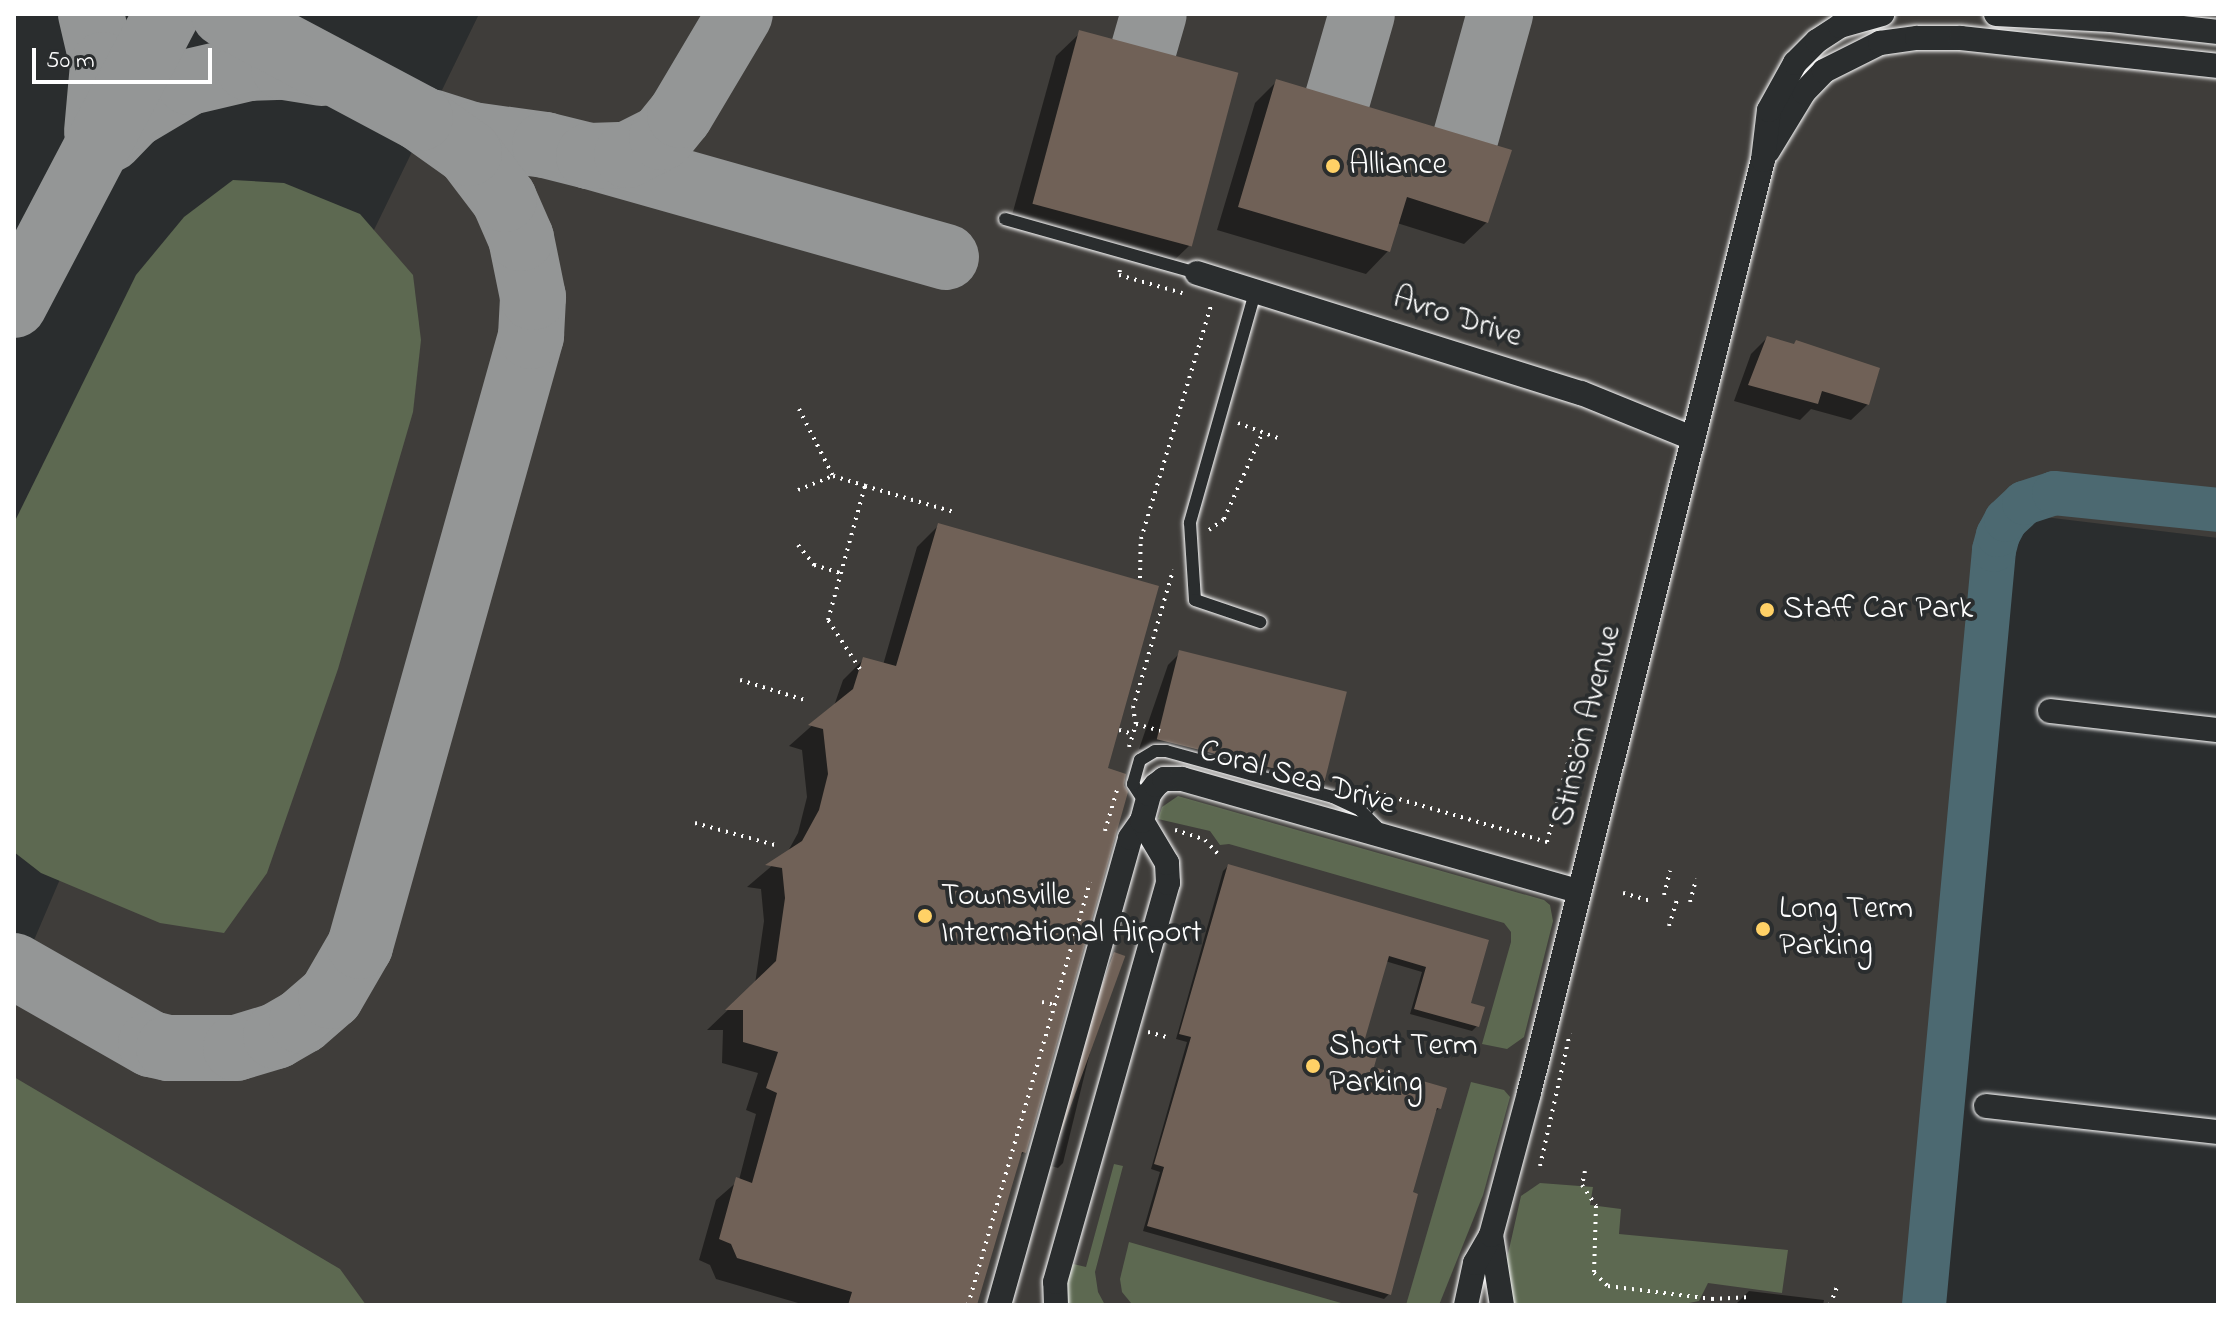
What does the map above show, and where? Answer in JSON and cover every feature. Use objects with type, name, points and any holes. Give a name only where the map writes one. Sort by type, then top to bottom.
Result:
[{"type":"street","points":[[1763,160],[1769,110],[1795,63],[1817,41],[1840,26],[1882,14]]},
{"type":"street","points":[[1996,14],[2111,20],[2218,32]]},
{"type":"street","points":[[1763,160],[1804,92],[1824,71],[1880,43],[1917,38],[1961,38],[2218,66]]},
{"type":"street","name":"Stinson Avenue","points":[[1466,1305],[1475,1263],[1491,1235],[1763,160]]},
{"type":"street","name":"Avro Drive","points":[[1191,283],[1256,289],[1581,393],[1692,438]]},
{"type":"street","points":[[2050,711],[2218,730]]},
{"type":"street","name":"Coral Sea Drive","points":[[1144,813],[1149,794],[1164,779],[1182,779],[1578,891]]},
{"type":"street","points":[[999,1305],[1130,838],[1144,813]]},
{"type":"street","points":[[1056,1305],[1055,1282],[1168,883],[1167,863],[1144,813]]},
{"type":"street","points":[[1986,1106],[2218,1132]]},
{"type":"street","points":[[1491,1235],[1502,1305]]},
{"type":"lane","points":[[1005,219],[1125,252],[1191,283]]},
{"type":"lane","points":[[1256,289],[1190,523],[1195,600],[1260,622]]},
{"type":"path","points":[[1125,252],[1119,275],[1191,283]]},
{"type":"path","points":[[1140,578],[1141,539],[1212,301],[1199,297]]},
{"type":"path","points":[[799,409],[833,476]]},
{"type":"path","points":[[1221,416],[1278,438]]},
{"type":"path","points":[[798,490],[833,476],[954,512]]},
{"type":"path","points":[[860,669],[828,620],[865,486]]},
{"type":"path","points":[[798,545],[814,565],[841,573]]},
{"type":"path","points":[[740,680],[808,701]]},
{"type":"path","points":[[1128,749],[1136,724],[1162,732]]},
{"type":"path","points":[[1119,730],[1133,734]]},
{"type":"path","points":[[1348,784],[1547,842],[1574,740],[1614,751]]},
{"type":"path","points":[[1102,840],[1120,780]]},
{"type":"path","points":[[695,823],[775,845]]},
{"type":"path","points":[[968,1305],[1094,870]]},
{"type":"path","points":[[1664,895],[1670,871]]},
{"type":"path","points":[[1690,902],[1696,879]]},
{"type":"path","points":[[1623,893],[1651,901]]},
{"type":"path","points":[[1669,926],[1677,899]]},
{"type":"path","points":[[1585,1171],[1582,1185],[1596,1206],[1594,1273],[1608,1286],[1712,1299],[1747,1297]]},
{"type":"path","points":[[1828,1305],[1837,1287]]},
{"type":"shaded area","points":[[479,14],[2218,14],[2218,538],[2019,514],[1931,1305],[234,1305],[14,1227],[14,987],[72,851]]},
{"type":"green space","points":[[233,180],[284,183],[360,214],[413,275],[421,340],[413,412],[338,669],[267,873],[224,933],[160,923],[41,873],[14,852],[14,523],[136,275],[184,217]]},
{"type":"green space","points":[[1178,796],[1544,900],[1550,905],[1553,921],[1524,1037],[1507,1049],[1482,1044],[1511,942],[1511,932],[1504,923],[1229,844],[1220,845],[1210,831],[1158,819],[1162,807]]},
{"type":"green space","points":[[14,1077],[340,1269],[366,1305],[14,1305]]},
{"type":"green space","points":[[1471,1082],[1504,1090],[1510,1097],[1483,1195],[1439,1305],[1406,1305]]},
{"type":"green space","points":[[1114,1164],[1123,1166],[1095,1272],[1098,1292],[1105,1305],[1069,1305],[1063,1287],[1069,1263],[1086,1267]]},
{"type":"green space","points":[[1540,1183],[1593,1187],[1590,1205],[1621,1209],[1619,1234],[1788,1250],[1782,1293],[1708,1283],[1699,1301],[1679,1305],[1510,1305],[1506,1263],[1521,1196]]},
{"type":"green space","points":[[1129,1242],[1348,1305],[1131,1303],[1122,1292],[1120,1279]]},
{"type":"building","points":[[1079,30],[1238,73],[1192,247],[1032,204]]},
{"type":"building","name":"Alliance","points":[[1276,79],[1512,150],[1488,223],[1407,197],[1390,252],[1238,207]]},
{"type":"building","points":[[1767,336],[1794,344],[1796,340],[1880,368],[1869,405],[1822,391],[1818,404],[1748,385]]},
{"type":"building","name":"Townsville International Airport","points":[[938,523],[1159,586],[1108,768],[1126,774],[1124,785],[1128,792],[1026,1153],[1022,1152],[977,1305],[848,1305],[852,1292],[737,1258],[731,1244],[719,1239],[736,1177],[752,1183],[777,1093],[766,1088],[778,1052],[743,1042],[743,1010],[725,1010],[776,961],[785,898],[782,868],[765,865],[802,841],[819,810],[828,774],[823,729],[808,725],[853,689],[863,657],[896,666]]},
{"type":"building","points":[[1179,650],[1347,692],[1325,781],[1157,739]]},
{"type":"building","name":"Short Term Parking","points":[[1228,864],[1489,940],[1471,1003],[1485,1007],[1479,1027],[1414,1009],[1426,967],[1389,956],[1364,1042],[1380,1046],[1374,1067],[1447,1088],[1441,1109],[1437,1108],[1413,1192],[1418,1194],[1391,1295],[1147,1226],[1164,1167],[1154,1164],[1191,1037],[1179,1034]]},
{"type":"building","points":[[1114,952],[1125,956],[1051,1160],[1040,1156]]},
{"type":"waterway","points":[[1924,1305],[1994,550],[1998,535],[2006,520],[2024,503],[2054,493],[2218,510]]},
{"type":"taxiway","points":[[91,14],[103,65],[97,132]]},
{"type":"taxiway","points":[[14,305],[167,14]]},
{"type":"taxiway","points":[[14,966],[151,1044],[169,1048],[236,1048],[276,1036],[302,1021],[331,996],[360,946],[531,336],[533,297],[521,238],[504,199],[469,153],[420,118],[224,14]]},
{"type":"taxiway","points":[[589,156],[627,155],[662,137],[680,115],[740,14]]},
{"type":"taxiway","points":[[1144,48],[1154,14]]},
{"type":"taxiway","points":[[1338,97],[1362,14]]},
{"type":"taxiway","points":[[1466,136],[1500,14]]},
{"type":"taxiway","points":[[110,139],[132,116],[189,82],[249,68],[284,67],[322,73]]},
{"type":"taxiway","points":[[431,122],[472,135],[545,145],[589,156],[946,257]]},
{"type":"place","name":"Alliance","points":[[1333,166]]},
{"type":"place","name":"Staff Car Park","points":[[1767,610]]},
{"type":"place","name":"Townsville International Airport","points":[[925,916]]},
{"type":"place","name":"Long Term Parking","points":[[1763,929]]},
{"type":"place","name":"Short Term Parking","points":[[1313,1066]]}]
